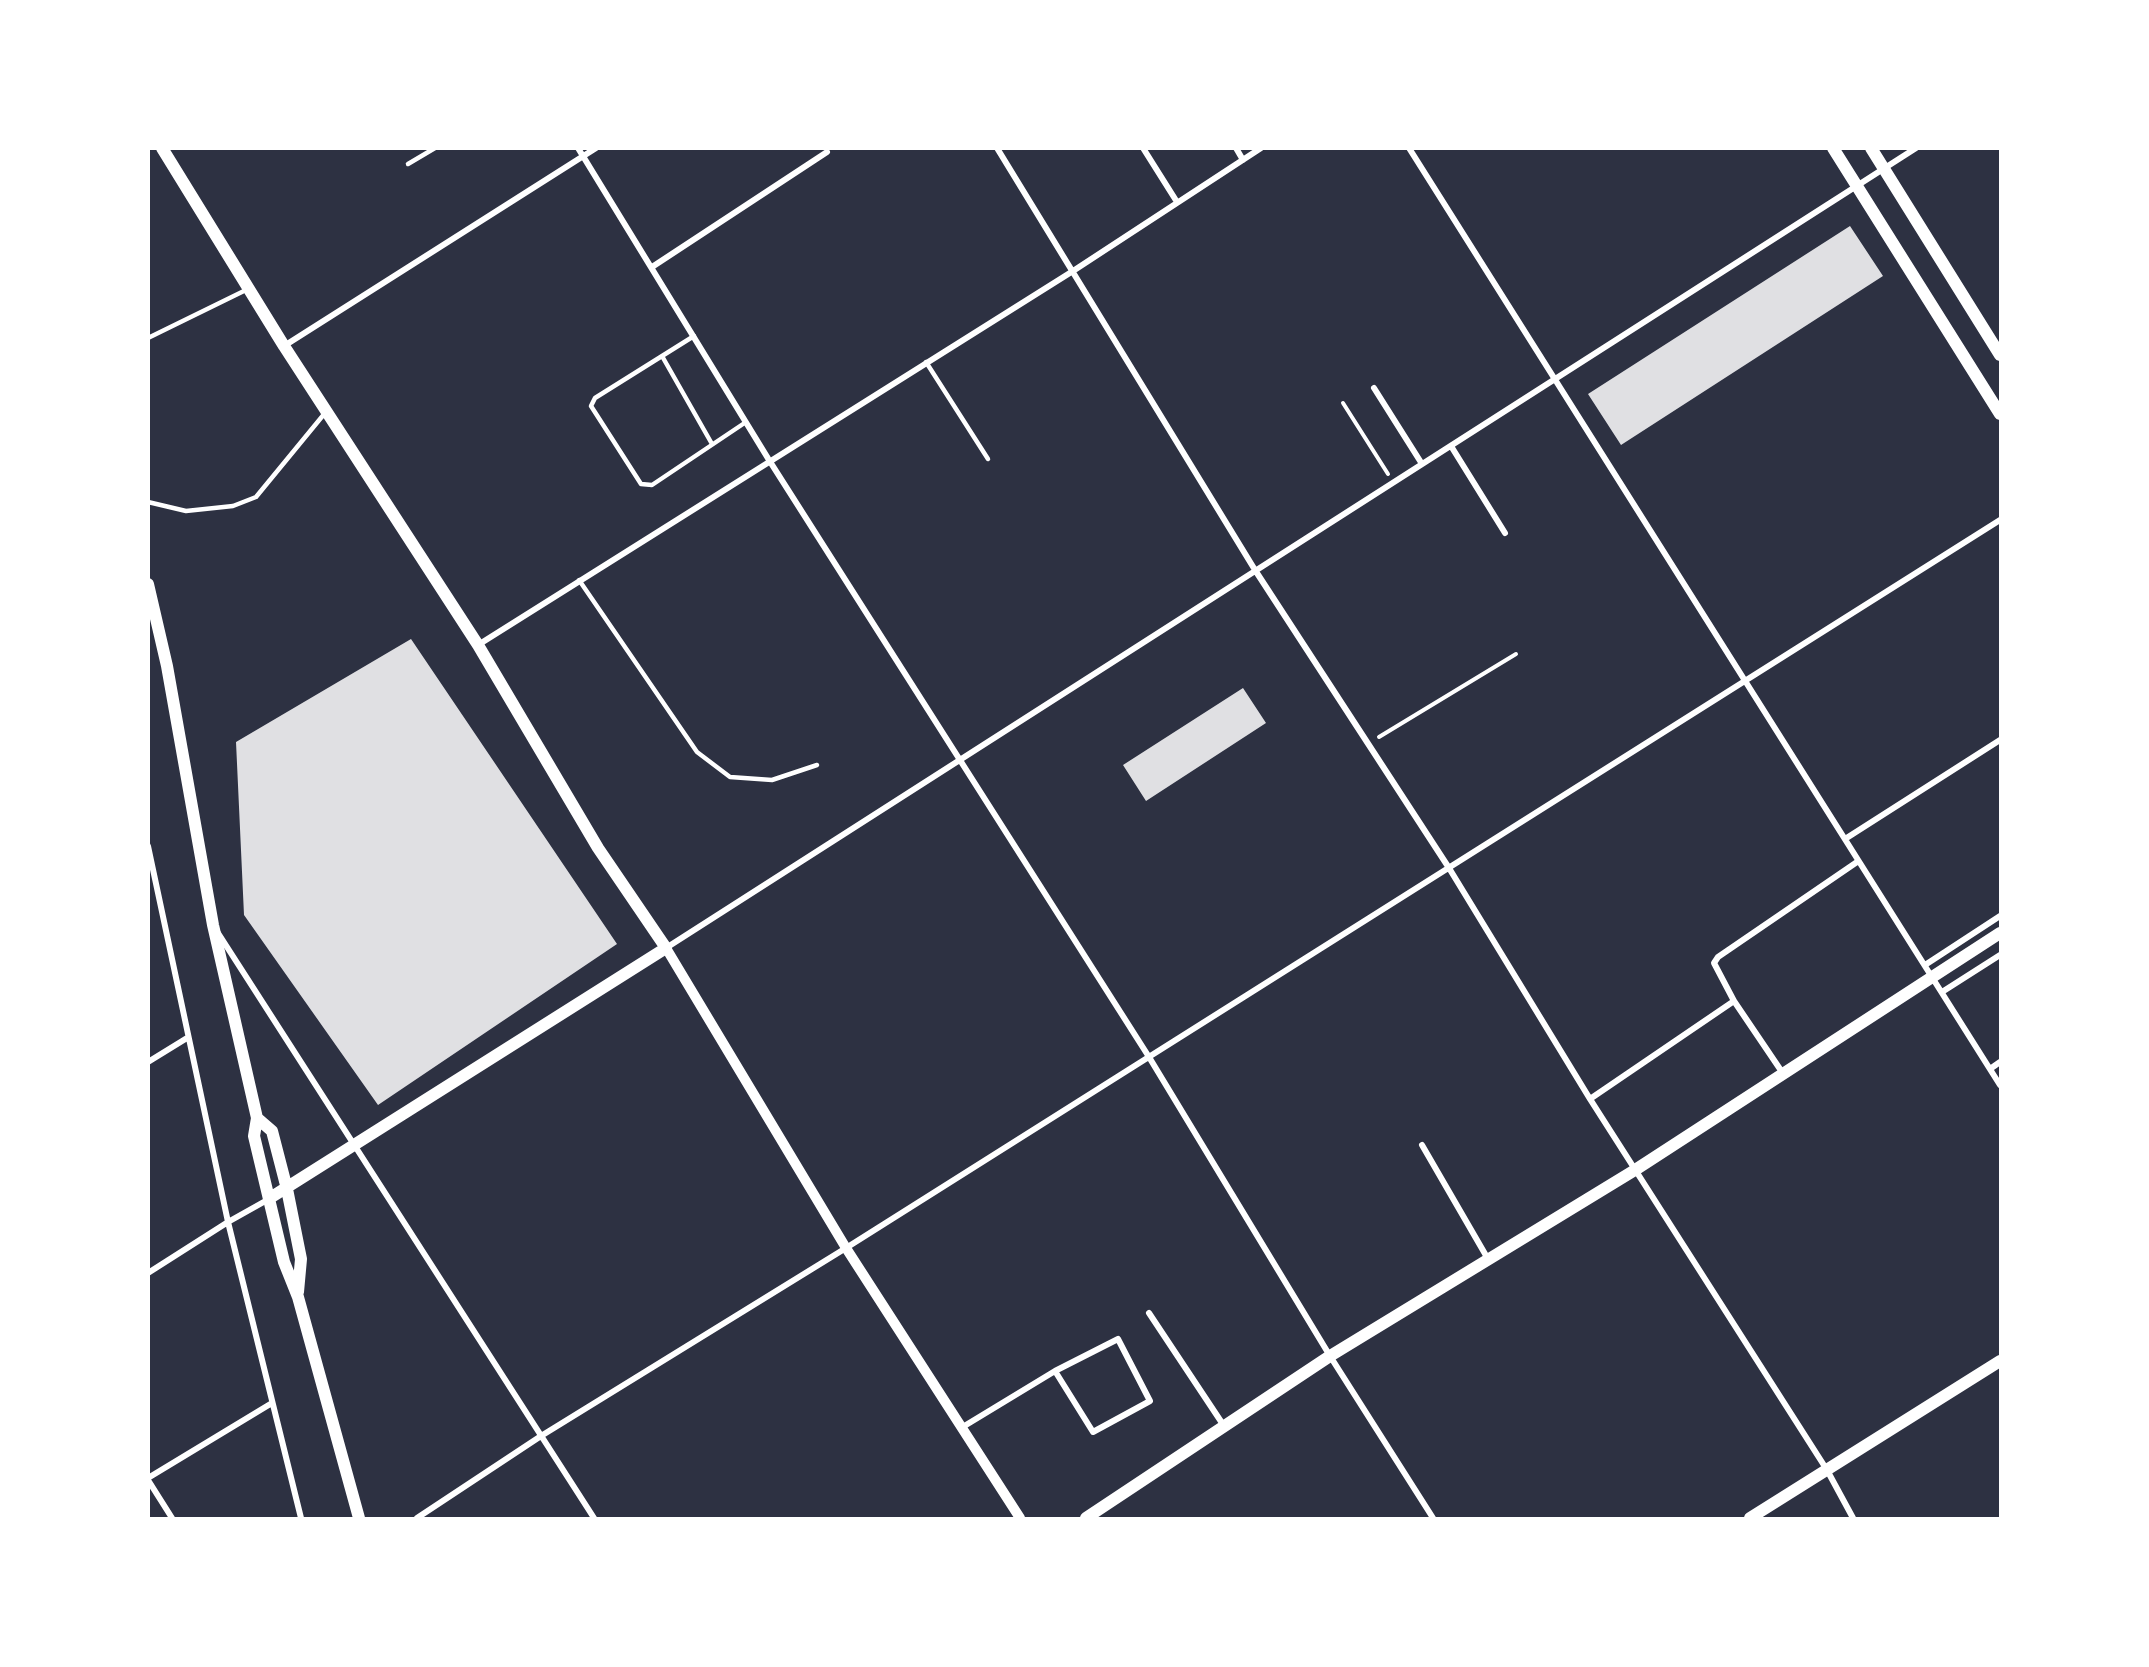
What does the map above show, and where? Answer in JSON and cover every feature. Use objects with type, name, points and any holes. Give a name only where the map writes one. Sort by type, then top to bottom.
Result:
[{"type":"main road","points":[[162,148],[284,345],[478,645],[598,848],[666,948],[270,1198]]},
{"type":"main road","points":[[1833,148],[2001,414]]},
{"type":"main road","points":[[1871,148],[2001,355]]},
{"type":"main road","points":[[148,584],[167,666],[213,925],[257,1118],[254,1136],[284,1262],[298,1297],[359,1518]]},
{"type":"main road","points":[[1086,1518],[1330,1356],[1635,1170],[1782,1072],[2001,933]]},
{"type":"main road","points":[[257,1118],[272,1131],[287,1189],[301,1259],[298,1297]]},
{"type":"main road","points":[[1750,1518],[2001,1361]]},
{"type":"street","points":[[578,148],[769,460],[1149,1057],[1330,1356],[1433,1518]]},
{"type":"street","points":[[284,345],[596,148]]},
{"type":"street","points":[[997,148],[1255,570],[1449,868],[1590,1099],[1827,1470],[1853,1518]]},
{"type":"street","points":[[1143,148],[1177,202]]},
{"type":"street","points":[[1236,148],[1242,160]]},
{"type":"street","points":[[478,645],[1073,271],[1261,148]]},
{"type":"street","points":[[1409,148],[1845,839],[1857,862],[2001,1085]]},
{"type":"street","points":[[1020,1518],[846,1248],[666,948],[1255,570],[1857,188],[1916,148]]},
{"type":"street","points":[[652,267],[827,152]]},
{"type":"street","points":[[1374,388],[1422,464]]},
{"type":"street","points":[[1451,446],[1505,533]]},
{"type":"street","points":[[417,1518],[541,1436],[846,1248],[2001,520]]},
{"type":"street","points":[[1845,839],[2001,740]]},
{"type":"street","points":[[149,851],[228,1222],[302,1518]]},
{"type":"street","points":[[1782,1072],[1734,1002],[1714,963],[1718,957],[1857,862]]},
{"type":"street","points":[[1925,965],[2001,916]]},
{"type":"street","points":[[213,925],[594,1518]]},
{"type":"street","points":[[1942,992],[2001,955]]},
{"type":"street","points":[[1590,1099],[1734,1002]]},
{"type":"street","points":[[148,1062],[187,1038]]},
{"type":"street","points":[[1990,1069],[2001,1062]]},
{"type":"street","points":[[1422,1145],[1488,1259]]},
{"type":"street","points":[[148,1273],[270,1198]]},
{"type":"street","points":[[1149,1313],[1224,1426]]},
{"type":"street","points":[[961,1428],[1055,1371],[1118,1339],[1150,1401],[1093,1432],[1055,1371]]},
{"type":"street","points":[[172,1518],[148,1479],[272,1403]]},
{"type":"lane","points":[[408,164],[435,148]]},
{"type":"lane","points":[[148,338],[249,288]]},
{"type":"lane","points":[[694,336],[595,398],[591,406],[641,484],[651,484],[746,422]]},
{"type":"lane","points":[[662,356],[712,444]]},
{"type":"lane","points":[[926,362],[988,459]]},
{"type":"lane","points":[[148,502],[186,512],[233,506],[256,497],[326,411]]},
{"type":"lane","points":[[579,580],[697,752],[730,777],[772,780],[817,765]]},
{"type":"path","points":[[1343,403],[1393,482]]},
{"type":"path","points":[[1368,743],[1516,654]]},
{"type":"building","points":[[1850,226],[1883,276],[1621,445],[1588,394]]},
{"type":"building","points":[[411,639],[617,944],[378,1105],[244,915],[236,742]]},
{"type":"building","points":[[1243,688],[1266,723],[1146,801],[1123,765]]}]
